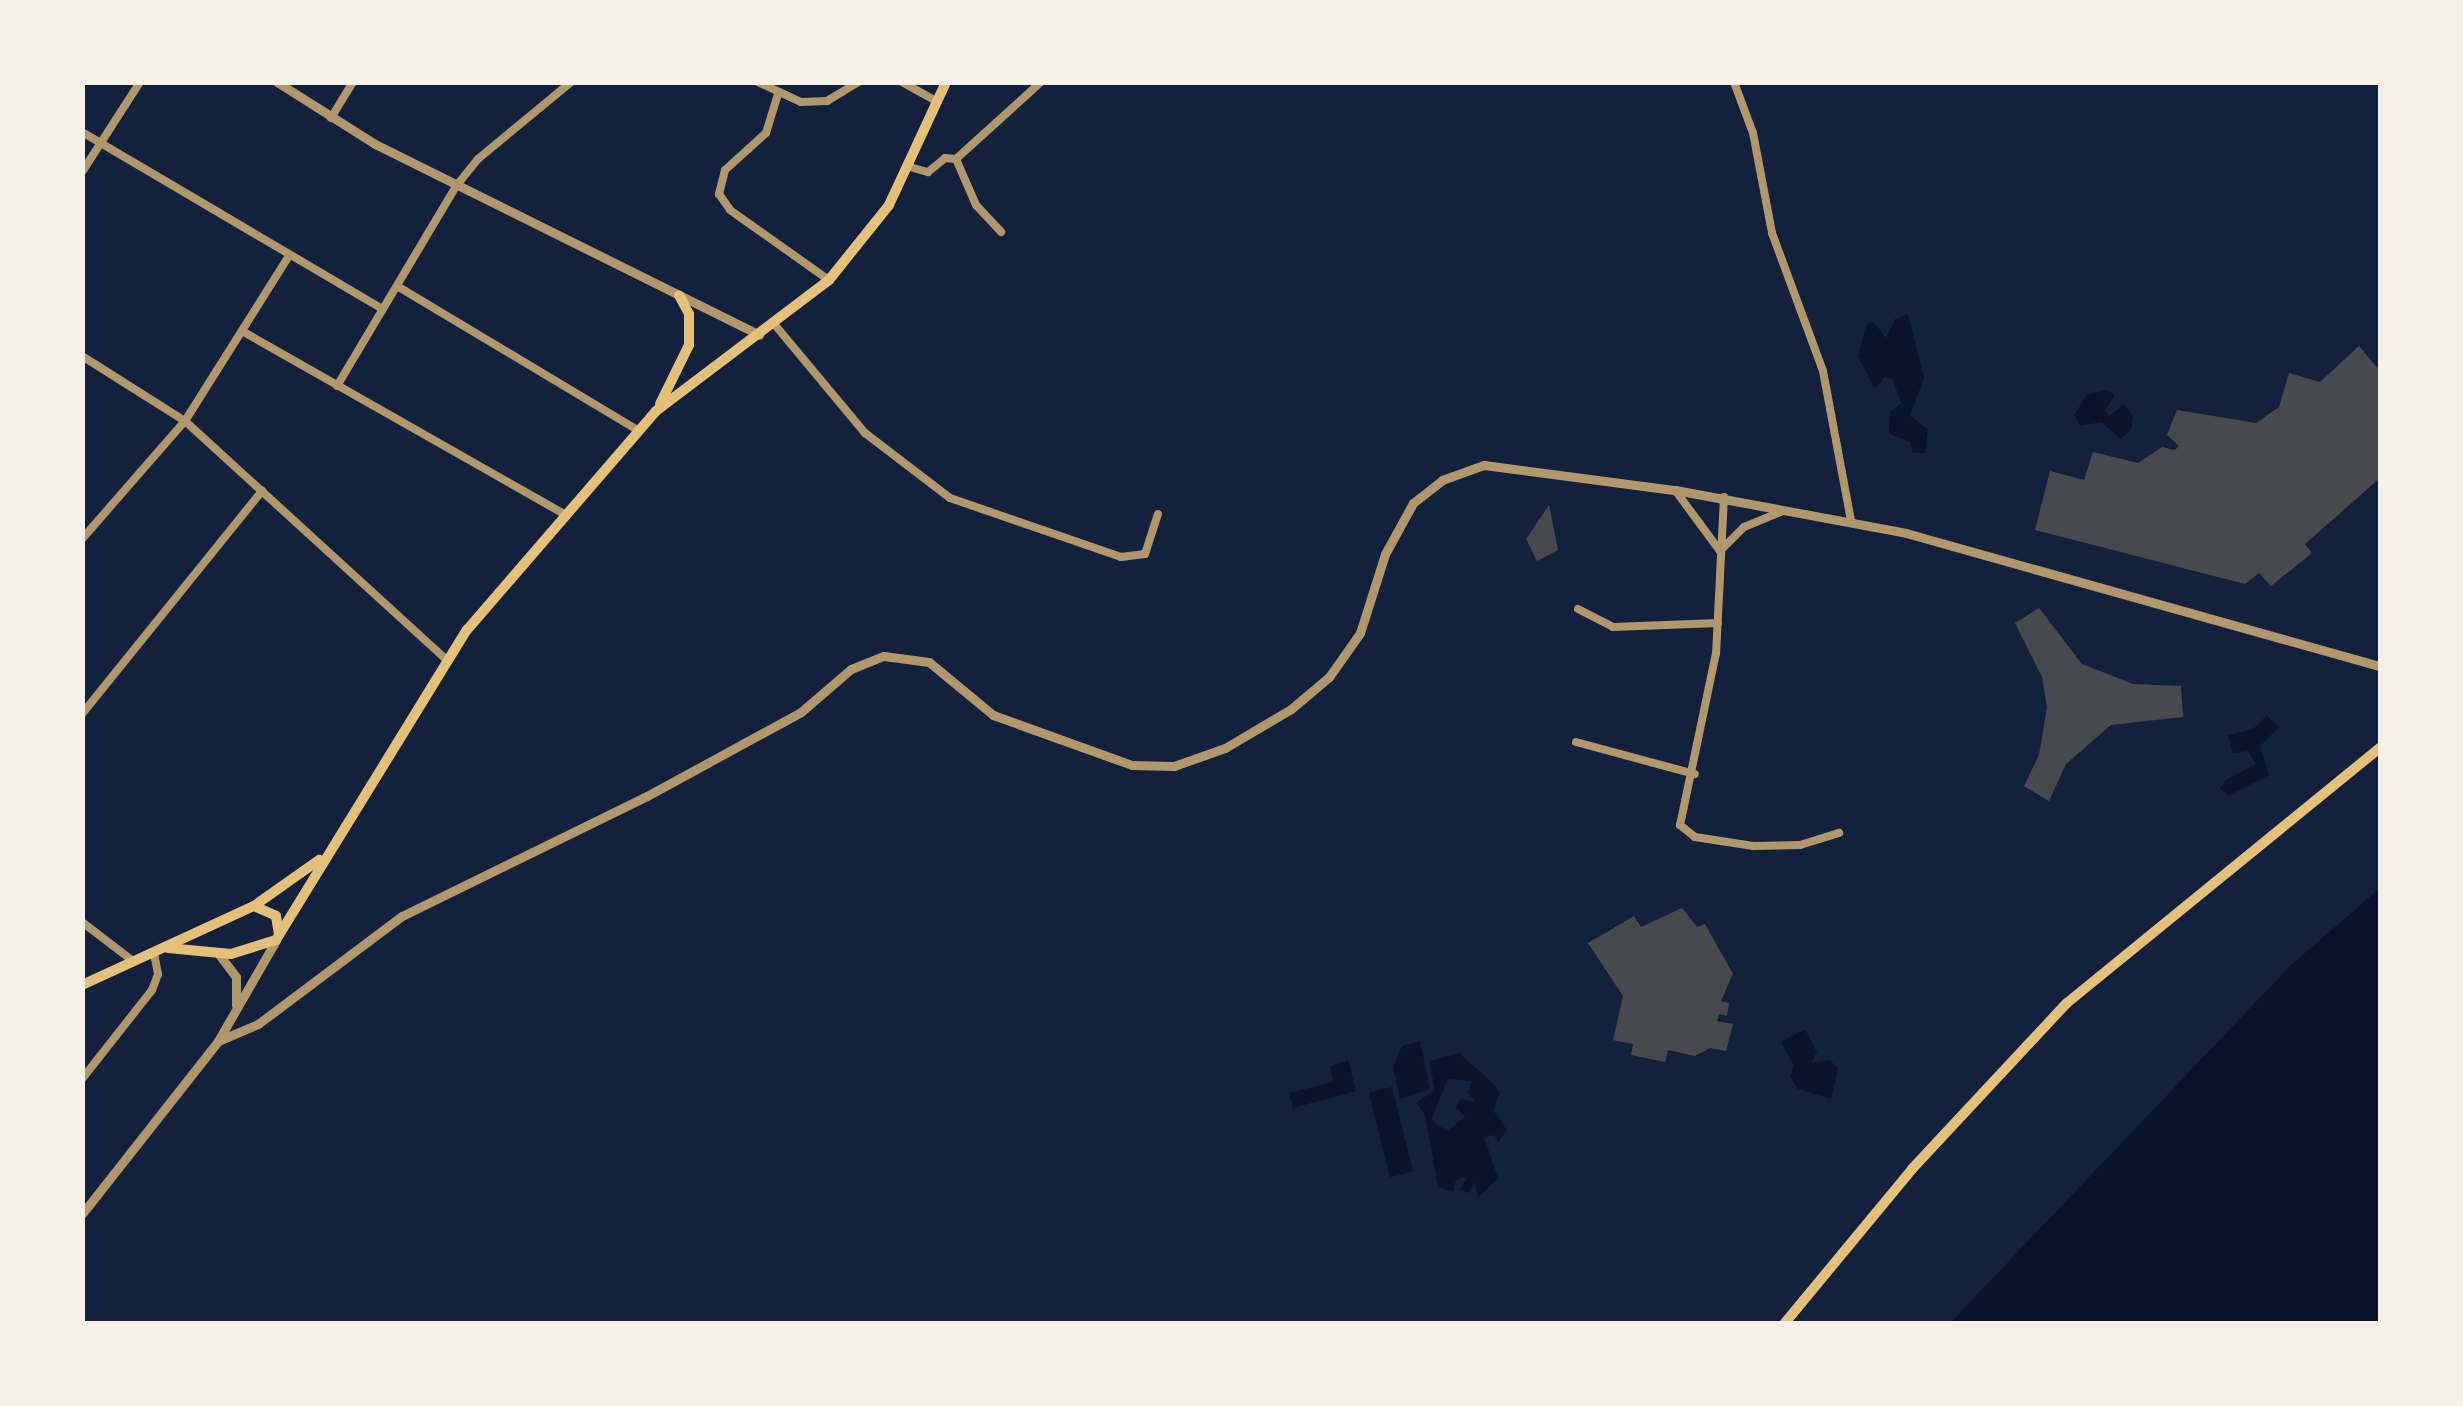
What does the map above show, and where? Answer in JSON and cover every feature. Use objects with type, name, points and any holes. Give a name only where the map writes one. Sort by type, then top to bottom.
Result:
[{"type":"main road","points":[[167,948],[218,953],[276,940],[447,660],[656,411],[775,325],[828,280],[890,206],[946,82]]},
{"type":"main road","points":[[656,411],[689,345],[689,314],[679,295]]},
{"type":"main road","points":[[1784,1324],[1900,1182],[2066,1003],[2380,748]]},
{"type":"main road","points":[[82,985],[254,906],[333,845]]},
{"type":"main road","points":[[254,906],[276,916],[276,940]]},
{"type":"main road","points":[[216,923],[208,941],[218,953]]},
{"type":"street","points":[[82,172],[140,82]]},
{"type":"street","points":[[277,82],[331,118],[457,185],[759,335]]},
{"type":"street","points":[[331,118],[353,82]]},
{"type":"street","points":[[337,386],[457,185],[478,158],[572,82]]},
{"type":"street","points":[[758,82],[778,94],[827,101],[858,82]]},
{"type":"street","points":[[902,82],[938,102]]},
{"type":"street","points":[[910,167],[928,172],[946,158],[956,159],[1041,82]]},
{"type":"street","points":[[1734,82],[1753,132],[1772,232],[1823,372],[1851,521]]},
{"type":"street","points":[[778,94],[766,134],[725,170],[719,194],[730,210],[828,280]]},
{"type":"street","points":[[82,132],[383,310]]},
{"type":"street","points":[[956,159],[976,205],[1002,232]]},
{"type":"street","points":[[82,539],[185,422],[289,256]]},
{"type":"street","points":[[397,286],[639,431]]},
{"type":"street","points":[[775,325],[865,433],[950,498],[1120,558],[1145,554],[1158,514]]},
{"type":"street","points":[[242,331],[566,515]]},
{"type":"street","points":[[82,356],[185,422],[447,660]]},
{"type":"street","points":[[218,1041],[258,1024],[402,916],[664,787],[801,712],[869,661],[900,656],[930,662],[993,716],[1132,766],[1174,766],[1258,730],[1329,676],[1360,633],[1402,520],[1442,480],[1504,465],[1790,508],[1851,521],[2380,666]]},
{"type":"street","points":[[1675,490],[1720,551]]},
{"type":"street","points":[[82,714],[262,491]]},
{"type":"street","points":[[1724,498],[1718,623],[1695,774],[1680,824],[1686,834],[1753,846],[1800,845],[1839,833]]},
{"type":"street","points":[[1720,551],[1744,527],[1790,508]]},
{"type":"street","points":[[1578,608],[1613,627],[1718,623]]},
{"type":"street","points":[[1576,742],[1695,774]]},
{"type":"street","points":[[82,922],[132,961]]},
{"type":"street","points":[[82,1214],[218,1041],[276,940]]},
{"type":"street","points":[[82,1079],[152,990],[158,974],[154,953]]},
{"type":"street","points":[[218,953],[236,977],[236,1008]]},
{"type":"street","points":[[229,1022],[243,1029],[258,1024]]},
{"type":"water","points":[[1908,314],[1924,378],[1910,416],[1928,429],[1925,453],[1912,453],[1911,442],[1889,434],[1890,412],[1901,403],[1893,380],[1885,377],[1875,389],[1858,356],[1866,325],[1873,321],[1886,338],[1895,319]]},
{"type":"water","points":[[2107,390],[2115,395],[2105,410],[2109,416],[2124,404],[2133,416],[2131,430],[2120,439],[2102,422],[2080,426],[2074,415],[2087,395]]},
{"type":"water","points":[[2267,715],[2279,727],[2260,746],[2269,775],[2228,796],[2220,788],[2226,780],[2256,764],[2248,751],[2233,753],[2228,735],[2253,729]]},
{"type":"water","points":[[2380,888],[2380,1323],[1950,1323],[2291,965]]},
{"type":"water","points":[[1805,1029],[1817,1052],[1811,1063],[1830,1060],[1838,1069],[1831,1099],[1798,1089],[1790,1076],[1794,1066],[1781,1042]]},
{"type":"water","points":[[1420,1041],[1430,1089],[1400,1099],[1393,1067],[1402,1046]]},
{"type":"water","points":[[1459,1053],[1500,1093],[1493,1110],[1507,1130],[1498,1142],[1494,1135],[1484,1137],[1498,1178],[1478,1198],[1474,1182],[1470,1193],[1460,1190],[1467,1177],[1456,1180],[1453,1192],[1438,1187],[1425,1115],[1416,1103],[1435,1090],[1429,1061]],"holes":[[[1448,1079],[1472,1081],[1468,1093],[1475,1102],[1460,1099],[1456,1107],[1465,1117],[1447,1131],[1431,1120]]]},
{"type":"water","points":[[1348,1060],[1356,1091],[1293,1108],[1289,1093],[1333,1082],[1330,1066]]},
{"type":"water","points":[[1392,1087],[1413,1171],[1390,1177],[1369,1093]]},
{"type":"building","points":[[2359,346],[2380,371],[2380,478],[2305,544],[2312,553],[2271,586],[2259,573],[2245,584],[2035,530],[2050,471],[2084,480],[2093,452],[2138,463],[2162,447],[2175,450],[2179,446],[2167,435],[2177,410],[2256,423],[2279,407],[2289,373],[2320,382]]},
{"type":"building","points":[[1549,505],[1558,550],[1537,561],[1526,539]]},
{"type":"building","points":[[2039,608],[2082,664],[2133,684],[2181,686],[2183,717],[2111,725],[2066,764],[2049,801],[2024,786],[2039,755],[2047,707],[2042,677],[2015,623]]},
{"type":"building","points":[[1682,908],[1697,927],[1705,924],[1733,974],[1721,1001],[1729,1003],[1727,1016],[1719,1014],[1717,1021],[1733,1024],[1726,1051],[1710,1048],[1695,1056],[1668,1050],[1665,1062],[1631,1055],[1633,1044],[1613,1040],[1623,996],[1588,943],[1634,916],[1641,927]]}]
